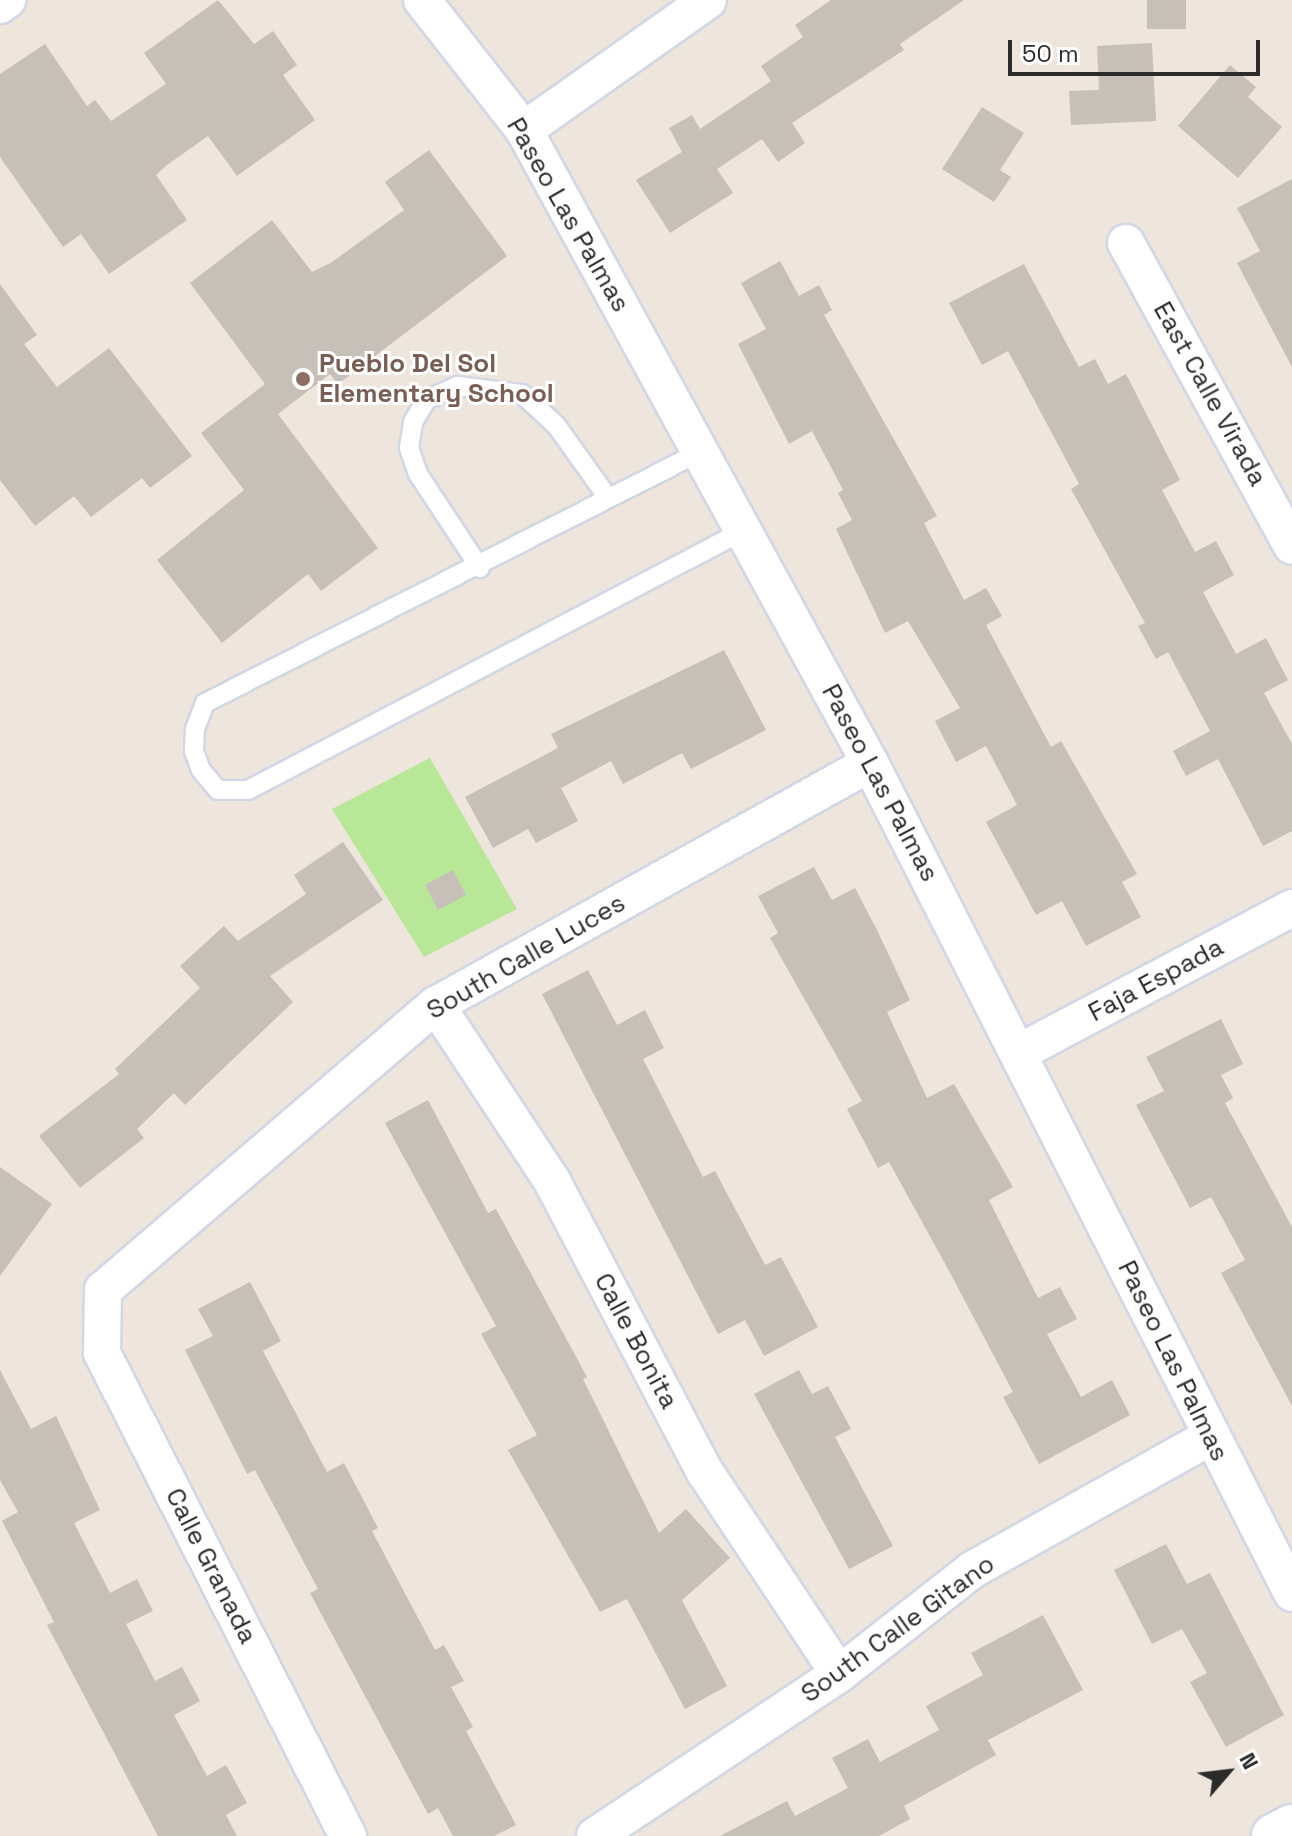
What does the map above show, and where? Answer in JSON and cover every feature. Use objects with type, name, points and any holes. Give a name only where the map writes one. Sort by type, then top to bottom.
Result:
[{"type":"street","points":[[0,5],[7,0]]},
{"type":"street","name":"Paseo Las Palmas","points":[[422,0],[524,130],[870,763],[1020,1052],[1210,1437],[1292,1593]]},
{"type":"street","points":[[524,130],[708,0]]},
{"type":"street","name":"East Calle Virada","points":[[1126,243],[1280,493],[1292,546]]},
{"type":"street","name":"South Calle Luces","points":[[103,1290],[436,1005],[870,763]]},
{"type":"street","name":"Faja Espada","points":[[1020,1052],[1292,908]]},
{"type":"street","name":"Calle Bonita","points":[[436,1005],[552,1181],[705,1472],[839,1674]]},
{"type":"street","name":"Calle Granada","points":[[103,1290],[102,1353],[348,1836]]},
{"type":"street","name":"South Calle Gitano","points":[[595,1836],[839,1674],[972,1570],[1210,1437]]},
{"type":"street","points":[[1274,1836],[1292,1827]]},
{"type":"lane","points":[[480,568],[418,474],[409,448],[413,422],[426,400],[457,386],[522,394],[556,425],[608,498]]},
{"type":"lane","points":[[700,452],[480,568],[205,703],[195,729],[194,751],[201,770],[218,790],[248,790],[743,531]]},
{"type":"green space","points":[[430,758],[517,909],[424,957],[332,809]]},
{"type":"building","points":[[218,0],[254,44],[273,31],[297,65],[283,75],[315,120],[237,176],[208,136],[167,165],[156,175],[187,220],[109,274],[81,234],[63,247],[0,157],[0,74],[45,44],[87,106],[95,100],[111,121],[166,84],[144,53]]},
{"type":"building","points":[[831,0],[964,0],[900,44],[904,50],[792,123],[805,143],[778,162],[762,139],[717,169],[733,193],[670,233],[636,180],[682,152],[669,128],[692,115],[700,129],[771,81],[761,66],[803,37],[795,25]]},
{"type":"building","points":[[1147,0],[1186,0],[1186,29],[1147,29]]},
{"type":"building","points":[[1152,43],[1156,121],[1071,125],[1069,91],[1099,90],[1097,46]]},
{"type":"building","points":[[1230,65],[1256,87],[1248,97],[1282,127],[1238,178],[1178,126]]},
{"type":"building","points":[[982,107],[1024,133],[1000,170],[1011,177],[994,202],[942,169]]},
{"type":"building","points":[[429,150],[507,256],[338,384],[330,374],[278,414],[378,548],[321,591],[308,574],[222,643],[157,560],[244,490],[201,433],[265,384],[190,283],[272,220],[312,272],[332,262],[404,210],[385,182]]},
{"type":"building","points":[[1292,179],[1292,367],[1237,263],[1260,251],[1237,208]]},
{"type":"building","points":[[780,261],[799,296],[819,285],[832,310],[824,315],[937,516],[924,523],[964,600],[986,588],[1002,616],[986,625],[1051,747],[1061,741],[1137,874],[1122,882],[1141,917],[1086,946],[1062,901],[1036,915],[986,822],[1017,805],[986,746],[956,762],[935,721],[960,708],[908,621],[885,633],[836,529],[852,520],[838,493],[843,490],[812,431],[789,444],[738,344],[766,329],[741,283]]},
{"type":"building","points":[[1024,264],[1079,367],[1095,359],[1108,384],[1126,374],[1180,480],[1162,490],[1195,552],[1216,541],[1234,575],[1203,592],[1236,654],[1266,638],[1288,680],[1264,693],[1292,744],[1292,831],[1263,846],[1218,759],[1186,776],[1173,751],[1210,731],[1168,652],[1156,659],[1138,626],[1145,623],[1071,489],[1079,484],[1008,351],[982,365],[949,303]]},
{"type":"building","points":[[0,284],[37,335],[24,344],[57,387],[109,348],[192,456],[150,488],[142,478],[91,517],[74,496],[35,526],[0,480]]},
{"type":"building","points":[[724,650],[766,730],[691,769],[682,753],[623,784],[611,761],[561,788],[578,821],[536,843],[528,829],[493,848],[465,797],[558,748],[551,734]]},
{"type":"building","points":[[343,842],[383,900],[270,976],[293,1002],[185,1105],[174,1093],[137,1129],[144,1138],[80,1188],[39,1136],[119,1074],[115,1069],[200,988],[180,966],[224,926],[238,941],[306,894],[294,875]]},
{"type":"building","points":[[814,867],[832,900],[855,888],[877,930],[910,1000],[887,1012],[927,1098],[954,1084],[1013,1187],[989,1200],[1038,1298],[1060,1287],[1077,1319],[1047,1334],[1081,1397],[1112,1380],[1130,1415],[1039,1464],[1003,1397],[1013,1392],[889,1162],[878,1168],[847,1109],[862,1101],[770,938],[778,933],[758,896]]},
{"type":"building","points":[[453,870],[466,895],[438,910],[425,885]]},
{"type":"building","points":[[588,970],[617,1025],[645,1010],[664,1048],[643,1059],[703,1177],[715,1171],[765,1265],[781,1257],[818,1327],[764,1356],[745,1320],[718,1334],[542,994]]},
{"type":"building","points":[[1221,1019],[1243,1064],[1221,1075],[1233,1098],[1225,1103],[1292,1227],[1292,1406],[1221,1273],[1245,1260],[1211,1197],[1190,1208],[1136,1105],[1164,1091],[1146,1057]]},
{"type":"building","points":[[428,1100],[488,1213],[496,1209],[587,1377],[583,1379],[659,1533],[686,1509],[730,1558],[682,1600],[727,1686],[685,1709],[627,1599],[600,1612],[508,1450],[537,1435],[481,1334],[496,1326],[385,1123]]},
{"type":"building","points":[[0,1167],[52,1204],[0,1276]]},
{"type":"building","points":[[250,1282],[281,1341],[263,1351],[327,1472],[344,1463],[378,1528],[372,1531],[435,1650],[444,1645],[464,1681],[451,1687],[473,1727],[466,1731],[516,1825],[494,1836],[453,1836],[438,1808],[428,1814],[310,1593],[318,1589],[255,1470],[247,1474],[185,1350],[213,1336],[198,1309]]},
{"type":"building","points":[[0,1370],[31,1429],[56,1416],[100,1510],[74,1523],[110,1593],[137,1579],[153,1611],[126,1624],[155,1681],[182,1667],[200,1701],[174,1715],[207,1776],[226,1765],[247,1803],[226,1815],[237,1836],[158,1836],[47,1625],[54,1622],[2,1521],[18,1512],[0,1480]]},
{"type":"building","points":[[799,1370],[812,1394],[828,1386],[851,1429],[835,1437],[893,1546],[849,1569],[754,1394]]},
{"type":"building","points":[[1166,1544],[1187,1584],[1210,1573],[1284,1715],[1226,1747],[1190,1682],[1207,1673],[1182,1629],[1152,1644],[1114,1570]]},
{"type":"building","points":[[1043,1615],[1083,1690],[988,1740],[996,1755],[904,1806],[910,1819],[879,1836],[720,1836],[787,1801],[795,1816],[848,1788],[832,1758],[868,1739],[880,1762],[939,1730],[926,1706],[983,1675],[971,1653]]},
{"type":"place","name":"Pueblo Del Sol Elementary School","points":[[303,379]]}]
